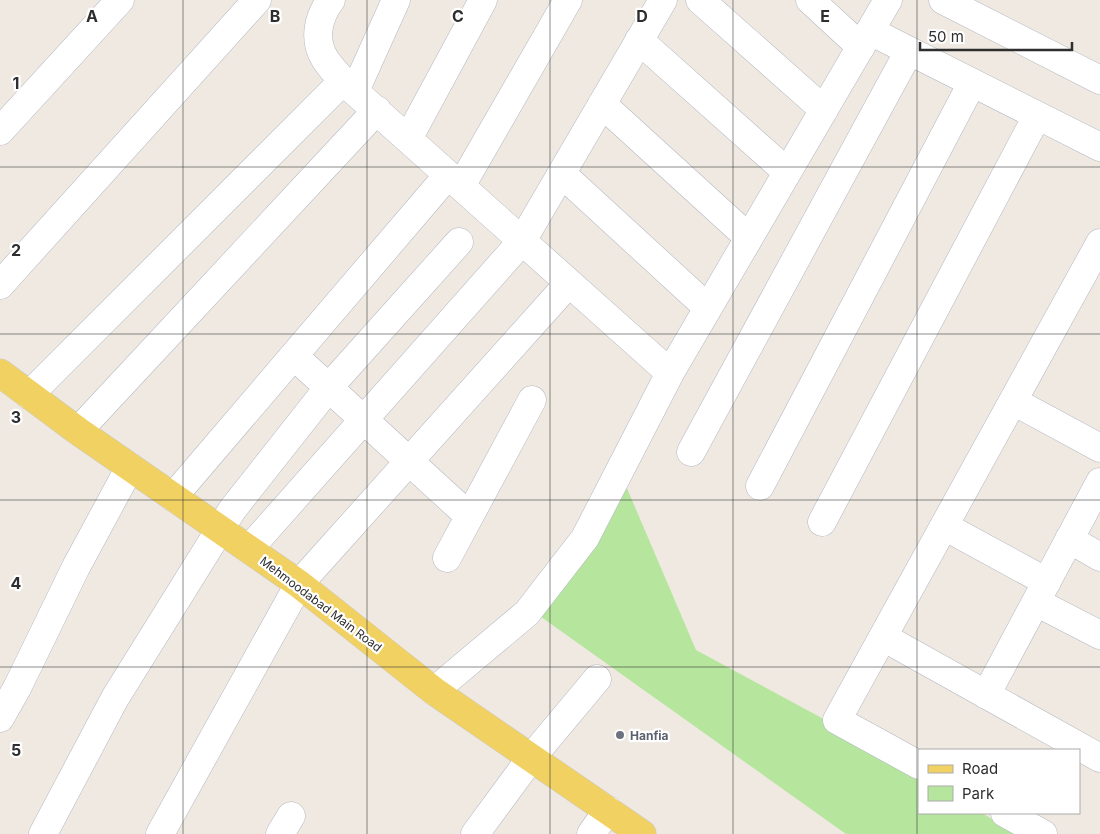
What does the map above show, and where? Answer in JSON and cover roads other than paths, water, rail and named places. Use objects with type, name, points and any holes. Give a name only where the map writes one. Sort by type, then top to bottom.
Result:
[{"type":"main road","name":"Mehmoodabad Main Road","points":[[0,373],[78,432],[299,584],[434,691],[642,834]]},
{"type":"street","points":[[0,131],[120,0]]},
{"type":"street","points":[[0,285],[257,0]]},
{"type":"street","points":[[331,0],[323,10],[317,35],[324,58],[349,86],[670,373]]},
{"type":"street","points":[[29,395],[349,86],[396,0]]},
{"type":"street","points":[[408,139],[483,0]]},
{"type":"street","points":[[173,497],[294,356],[454,181],[568,0]]},
{"type":"street","points":[[249,550],[522,241],[663,0]]},
{"type":"street","points":[[700,0],[824,110]]},
{"type":"street","points":[[810,0],[865,39],[909,51],[1100,147]]},
{"type":"street","points":[[434,691],[527,613],[585,538],[670,373],[888,0]]},
{"type":"street","points":[[944,0],[1100,80]]},
{"type":"street","points":[[639,40],[787,172]]},
{"type":"street","points":[[691,452],[909,51]]},
{"type":"street","points":[[760,486],[972,83]]},
{"type":"street","points":[[602,104],[749,238]]},
{"type":"street","points":[[78,432],[377,110]]},
{"type":"street","points":[[822,522],[1037,116]]},
{"type":"street","points":[[562,174],[708,308]]},
{"type":"street","points":[[44,834],[115,698],[232,510],[329,388],[459,242]]},
{"type":"street","points":[[918,764],[837,720],[1100,243]]},
{"type":"street","points":[[160,834],[299,584],[569,282]]},
{"type":"street","points":[[294,356],[470,516]]},
{"type":"street","points":[[447,558],[532,400]]},
{"type":"street","points":[[1013,402],[1100,448]]},
{"type":"street","points":[[0,718],[17,688],[76,567],[130,467]]},
{"type":"street","points":[[986,695],[1100,482]]},
{"type":"street","points":[[944,526],[1100,635]]},
{"type":"street","points":[[1069,539],[1100,557]]},
{"type":"street","points":[[883,637],[1100,758]]},
{"type":"street","points":[[475,834],[531,758],[597,679]]},
{"type":"street","points":[[591,834],[608,810]]},
{"type":"street","points":[[1007,814],[1043,834]]},
{"type":"place","name":"Hanfia","points":[[620,735]]}]
